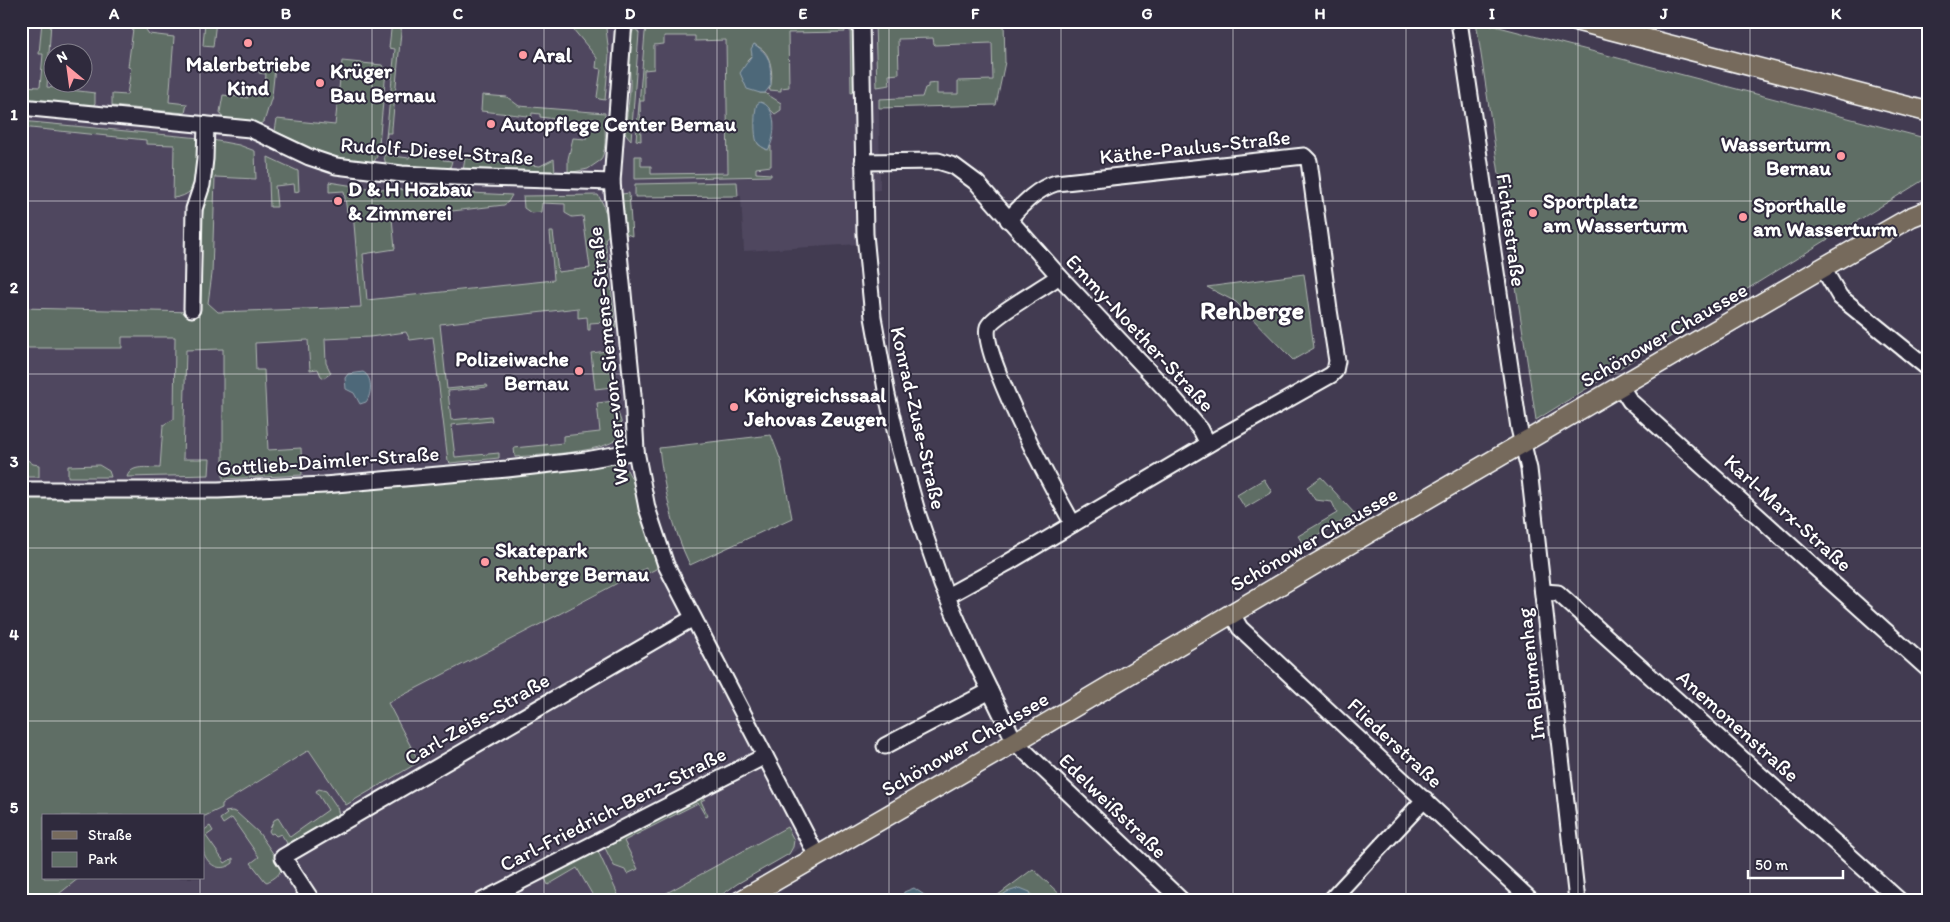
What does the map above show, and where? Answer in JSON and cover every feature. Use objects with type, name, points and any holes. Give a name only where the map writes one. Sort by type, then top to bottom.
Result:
[{"type":"main road","points":[[1576,21],[1929,112]]},
{"type":"main road","points":[[1909,108],[1929,123]]},
{"type":"main road","name":"Schönower Chaussee","points":[[740,901],[1015,742],[1822,268],[1920,214],[1929,200]]},
{"type":"street","name":"Werner-von-Siemens-Straße","points":[[624,21],[612,182],[633,395],[636,451],[643,489],[653,529],[666,565],[817,856]]},
{"type":"street","name":"Konrad-Zuse-Straße","points":[[861,21],[865,234],[872,307],[887,395],[918,515],[947,596],[1015,742]]},
{"type":"street","name":"Fichtestraße","points":[[1459,21],[1519,428],[1524,444]]},
{"type":"street","name":"Rudolf-Diesel-Straße","points":[[21,107],[250,129],[309,157],[336,166],[456,178],[612,182]]},
{"type":"street","points":[[192,309],[194,210],[202,185],[206,125]]},
{"type":"street","name":"Käthe-Paulus-Straße","points":[[1008,220],[1037,192],[1045,186],[1056,183],[1292,157],[1304,156],[1310,161],[1329,310],[1338,361],[1337,367],[1331,375],[1208,444]]},
{"type":"street","name":"Emmy-Noether-Straße","points":[[863,162],[938,161],[954,166],[977,184],[1059,276],[1170,394],[1201,430],[1208,444],[1074,524],[947,596]]},
{"type":"street","points":[[1822,268],[1840,297],[1929,369]]},
{"type":"street","points":[[1059,276],[998,316],[989,326],[988,335],[996,364],[1031,447],[1074,524]]},
{"type":"street","name":"Karl-Marx-Straße","points":[[1621,387],[1630,401],[1929,670]]},
{"type":"street","name":"Im Blumenhag","points":[[1524,444],[1534,512],[1577,901]]},
{"type":"street","name":"Gottlieb-Daimler-Straße","points":[[21,490],[218,490],[324,485],[507,469],[586,460],[636,451]]},
{"type":"street","name":"Anemonenstraße","points":[[1543,592],[1558,592],[1900,901]]},
{"type":"street","name":"Fliederstraße","points":[[1232,614],[1240,628],[1532,901]]},
{"type":"street","name":"Carl-Zeiss-Straße","points":[[312,901],[282,856],[693,618]]},
{"type":"street","points":[[885,746],[990,691]]},
{"type":"street","name":"Edelweißstraße","points":[[1015,742],[1182,901]]},
{"type":"street","name":"Carl-Friedrich-Benz-Straße","points":[[482,901],[764,756]]},
{"type":"street","points":[[1330,901],[1425,799]]},
{"type":"shaded area","points":[[21,21],[1004,22],[1005,62],[996,105],[879,108],[880,190],[857,192],[860,244],[744,251],[741,196],[635,197],[606,200],[628,418],[631,475],[627,470],[306,492],[131,498],[21,498]]},
{"type":"shaded area","points":[[659,563],[805,845],[737,884],[713,901],[50,901],[76,880],[205,880],[205,815],[373,710]]},
{"type":"green space","points":[[42,21],[51,21],[50,42],[42,42],[42,54],[39,54]]},
{"type":"green space","points":[[134,21],[140,21],[149,34],[174,37],[169,102],[187,104],[185,113],[112,106],[112,94],[127,95],[131,68],[128,67]]},
{"type":"green space","points":[[205,21],[216,21],[213,47],[203,46]]},
{"type":"green space","points":[[392,21],[402,21],[392,133],[387,133],[385,153],[386,155],[409,158],[411,154],[443,157],[443,160],[452,161],[449,171],[386,165],[384,157],[395,49],[389,48]]},
{"type":"green space","points":[[551,21],[589,21],[606,28],[609,55],[605,100],[597,97],[601,69],[596,68],[597,58],[568,23]]},
{"type":"green space","points":[[652,21],[840,21],[844,26],[845,32],[788,33],[789,87],[781,88],[781,91],[769,90],[772,75],[769,59],[764,51],[754,44],[752,55],[747,60],[755,90],[765,93],[781,103],[781,110],[775,114],[763,103],[758,144],[767,150],[771,146],[771,166],[756,168],[756,173],[771,174],[771,176],[635,179],[635,156],[641,156],[641,166],[651,166],[651,174],[728,173],[726,40],[695,41],[695,36],[664,36],[664,44],[654,45],[654,69],[644,70],[644,101],[640,101],[641,141],[636,140],[645,33],[647,26]]},
{"type":"green space","points":[[877,21],[1004,21],[1005,62],[996,105],[879,108],[879,99],[922,97],[928,84],[937,83],[937,94],[958,94],[958,81],[993,80],[992,43],[935,45],[933,38],[898,39],[899,74],[889,75],[890,85],[877,87],[875,23]]},
{"type":"green space","points":[[1476,21],[1921,137],[1925,179],[1536,420]]},
{"type":"green space","points":[[850,22],[854,31],[856,91],[851,93]]},
{"type":"green space","points":[[635,28],[639,33],[631,140],[625,133],[630,85],[629,46]]},
{"type":"green space","points":[[342,61],[382,65],[386,71],[378,154],[373,164],[327,155],[275,131],[277,119],[335,125]]},
{"type":"green space","points":[[42,65],[42,92],[95,93],[95,103],[93,106],[21,99],[21,86],[40,87]]},
{"type":"green space","points":[[259,65],[275,67],[272,96],[264,122],[257,125],[222,117],[220,112],[223,95],[248,98],[248,94],[264,95],[266,74],[259,73]]},
{"type":"green space","points":[[482,95],[507,97],[519,106],[605,113],[605,143],[601,160],[588,169],[568,173],[568,159],[573,138],[586,139],[588,123],[540,117],[540,114],[532,113],[531,124],[528,124],[528,116],[481,111]]},
{"type":"green space","points":[[21,121],[200,138],[198,176],[190,191],[183,196],[173,198],[174,145],[146,144],[146,140],[21,127]]},
{"type":"green space","points":[[212,140],[239,145],[255,151],[256,179],[215,177],[212,274],[208,303],[218,312],[361,307],[353,212],[347,212],[344,191],[329,192],[329,182],[367,188],[512,195],[504,205],[392,218],[395,249],[363,254],[367,300],[554,280],[550,232],[553,232],[558,272],[590,268],[583,216],[572,217],[565,213],[565,204],[542,203],[541,212],[531,213],[524,208],[523,196],[598,195],[605,211],[608,213],[610,233],[605,239],[616,328],[606,331],[604,322],[590,323],[590,330],[588,330],[587,317],[578,318],[578,308],[440,324],[447,389],[487,385],[488,387],[448,391],[451,420],[491,416],[492,421],[451,425],[455,457],[499,453],[499,458],[450,463],[448,461],[433,337],[410,340],[406,332],[370,337],[325,339],[326,363],[331,373],[324,378],[318,369],[310,370],[308,340],[255,343],[256,370],[264,370],[268,450],[301,448],[302,475],[223,479],[223,349],[186,350],[183,459],[210,459],[209,475],[127,477],[136,468],[160,468],[163,425],[174,419],[175,337],[122,337],[122,348],[21,348],[21,308],[195,312],[200,230],[210,172]]},
{"type":"green space","points":[[268,157],[298,171],[299,191],[295,192],[294,184],[275,186],[277,207],[270,207]]},
{"type":"green space","points":[[465,158],[540,166],[554,159],[555,173],[463,171]]},
{"type":"green space","points":[[737,182],[738,196],[635,197],[635,184]]},
{"type":"green space","points":[[629,193],[632,236],[624,233],[622,194]]},
{"type":"green space","points":[[1304,274],[1314,348],[1293,360],[1236,302],[1207,287]]},
{"type":"green space","points":[[606,342],[608,342],[613,387],[595,389],[591,353],[607,351]]},
{"type":"green space","points":[[614,401],[622,426],[621,434],[616,440],[605,445],[573,452],[515,457],[514,448],[563,443],[563,436],[600,432],[597,403]]},
{"type":"green space","points":[[771,435],[781,461],[792,518],[690,565],[678,537],[670,508],[659,448]]},
{"type":"green space","points":[[21,455],[33,464],[39,465],[39,477],[21,477]]},
{"type":"green space","points":[[615,464],[627,470],[634,483],[644,524],[659,563],[656,569],[648,573],[646,568],[388,703],[419,762],[346,805],[309,750],[222,804],[222,808],[205,816],[205,814],[42,814],[42,880],[76,880],[50,901],[21,901],[21,498],[131,498],[306,492]]},
{"type":"green space","points":[[99,465],[109,471],[111,477],[68,477],[68,466]]},
{"type":"green space","points":[[1321,477],[1355,514],[1303,544],[1298,536],[1337,513],[1332,502],[1315,500],[1307,487]]},
{"type":"green space","points":[[1264,479],[1272,492],[1245,508],[1237,495]]},
{"type":"green space","points":[[319,789],[326,791],[337,807],[339,815],[284,848],[287,843],[281,834],[276,836],[269,831],[274,820],[278,818],[290,837],[328,810],[316,791]]},
{"type":"green space","points":[[702,794],[705,799],[701,801],[708,816],[706,817],[698,803],[624,841],[638,869],[627,874],[625,870],[614,866],[604,846]]},
{"type":"green space","points":[[225,812],[236,812],[259,833],[281,865],[279,873],[273,879],[265,881],[251,863],[259,857],[232,818],[223,824],[220,819],[227,814]]},
{"type":"green space","points":[[210,826],[213,831],[206,836],[225,863],[233,858],[233,863],[229,866],[216,867],[206,858],[205,829]]},
{"type":"green space","points":[[787,827],[794,840],[789,854],[737,884],[713,901],[652,901]]},
{"type":"green space","points":[[597,849],[621,901],[596,901],[577,868],[548,885],[544,876]]},
{"type":"green space","points":[[1033,869],[1067,901],[1034,901],[1030,892],[1007,892],[994,901],[990,901]]},
{"type":"water","points":[[754,44],[760,48],[769,61],[771,85],[765,93],[747,89],[740,73],[752,55],[751,49]]},
{"type":"water","points":[[760,102],[766,105],[773,116],[773,138],[768,150],[759,145],[756,139],[755,112],[757,104]]},
{"type":"water","points":[[363,372],[369,378],[371,386],[368,399],[360,404],[354,393],[346,389],[345,378],[348,374]]},
{"type":"water","points":[[914,888],[933,901],[902,901],[904,892]]},
{"type":"water","points":[[1020,888],[1030,892],[1034,901],[994,901],[1007,892]]},
{"type":"place","name":"Malerbetriebe Kind","points":[[248,43]]},
{"type":"place","name":"Aral","points":[[523,55]]},
{"type":"place","name":"Krüger Bau Bernau","points":[[320,83]]},
{"type":"place","name":"Autopflege Center Bernau","points":[[491,124]]},
{"type":"place","name":"Wasserturm Bernau","points":[[1841,156]]},
{"type":"place","name":"D & H Hozbau & Zimmerei","points":[[338,201]]},
{"type":"place","name":"Sportplatz am Wasserturm","points":[[1533,213]]},
{"type":"place","name":"Sporthalle am Wasserturm","points":[[1743,217]]},
{"type":"place","name":"Polizeiwache Bernau","points":[[579,371]]},
{"type":"place","name":"Königreichssaal Jehovas Zeugen","points":[[734,407]]},
{"type":"place","name":"Skatepark Rehberge Bernau","points":[[485,562]]},
{"type":"district","name":"Rehberge","points":[[1252,310]]}]
